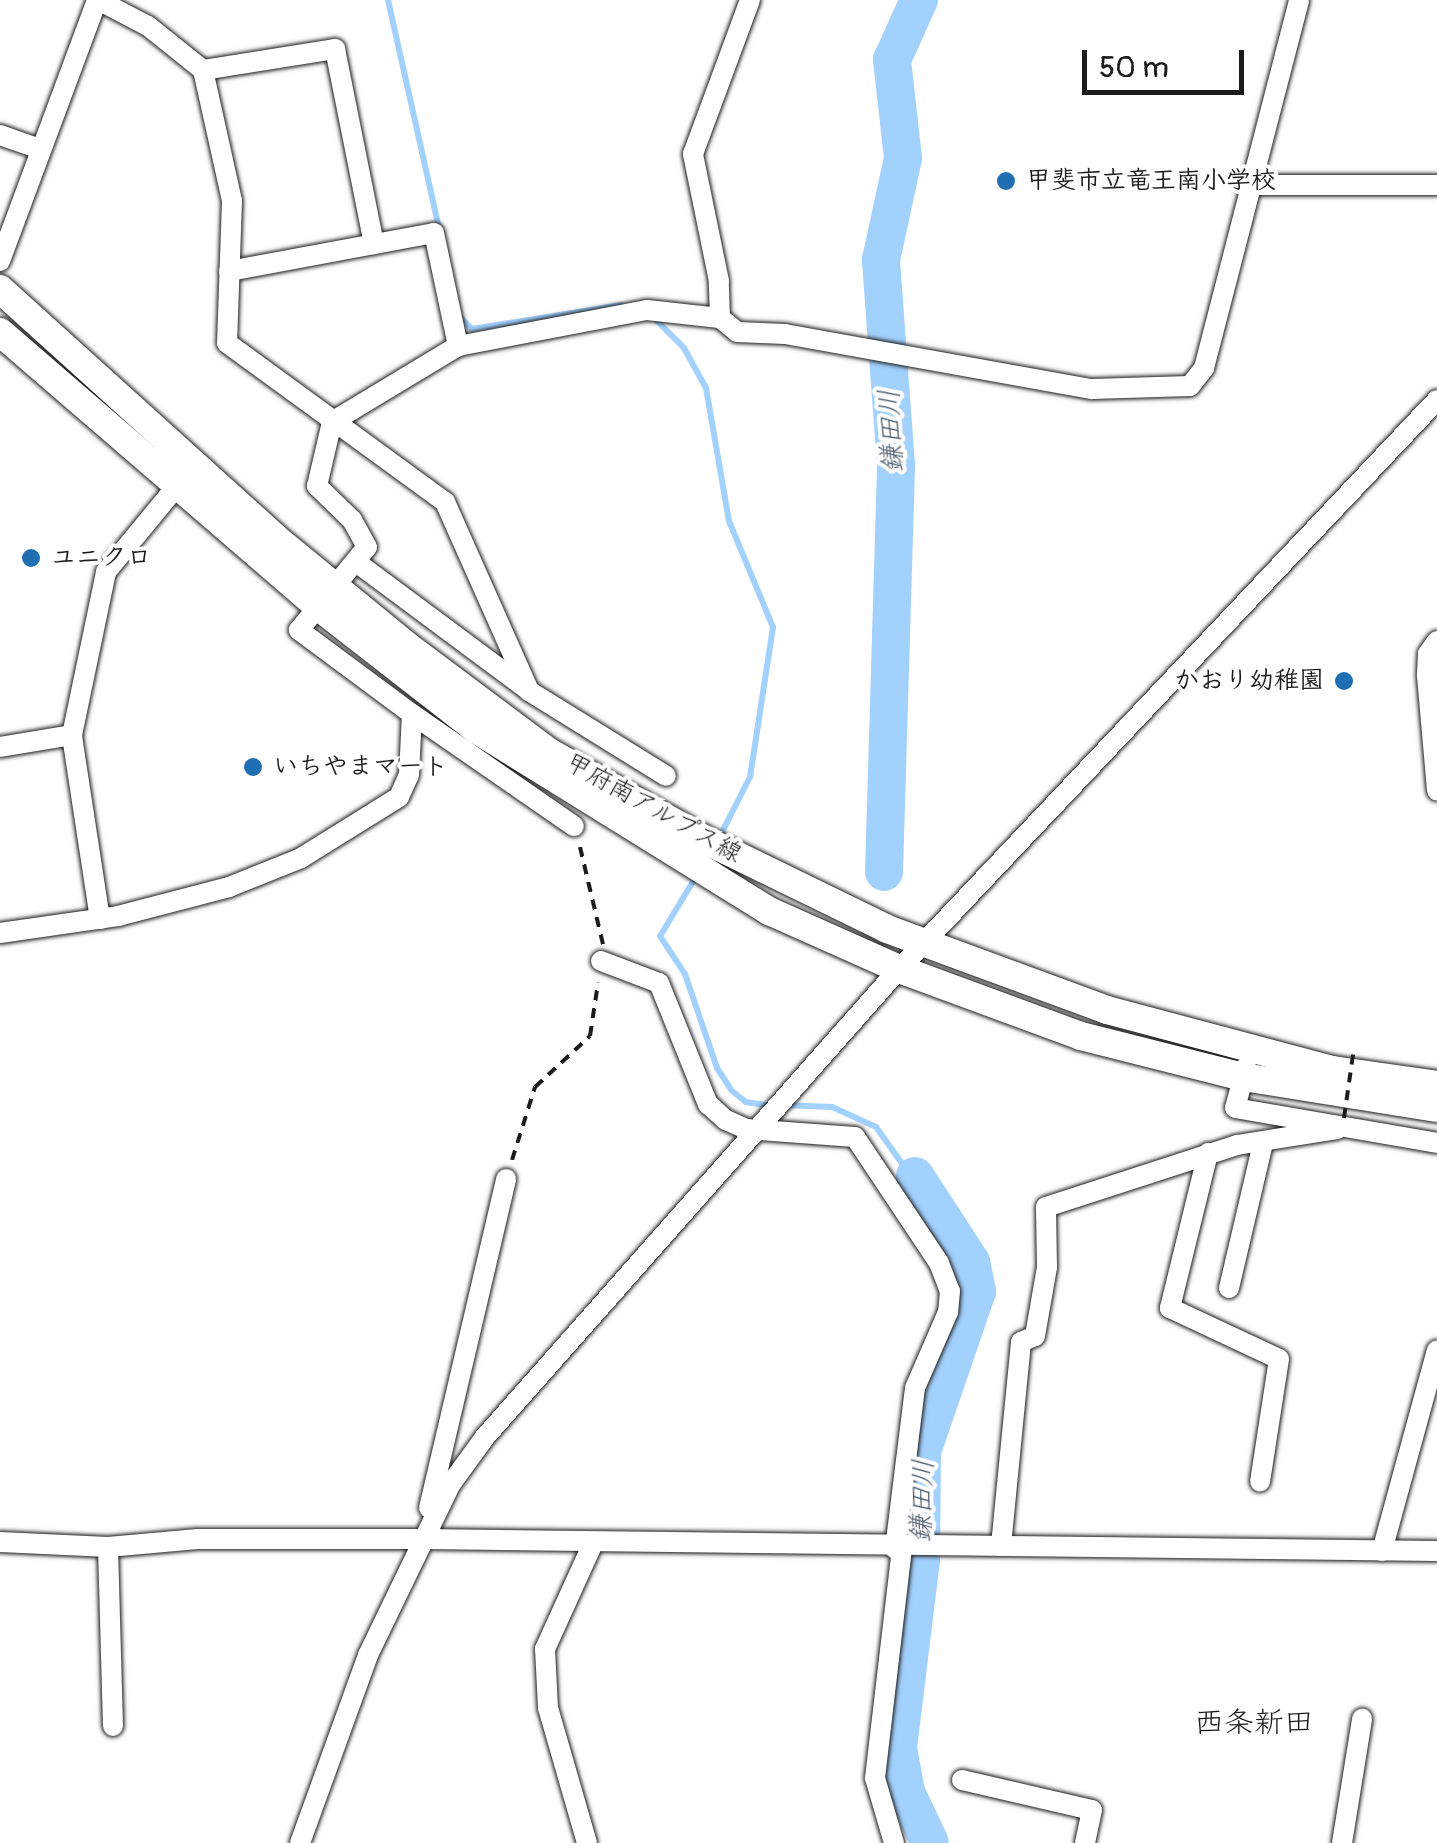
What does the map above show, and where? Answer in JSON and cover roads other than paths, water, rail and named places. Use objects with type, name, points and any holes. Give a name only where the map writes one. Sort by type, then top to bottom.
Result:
[{"type":"main road","name":"甲府南アルプス線","points":[[0,289],[327,597],[477,730],[614,820],[770,911],[899,969],[1081,1036],[1246,1063],[1437,1085]]},
{"type":"main road","name":"甲府南アルプス線","points":[[0,332],[176,486],[327,597],[549,752],[764,871],[926,945],[1246,1063],[1437,1108]]},
{"type":"street","points":[[0,261],[97,0],[148,26],[204,70],[232,201],[227,343],[445,502],[529,691]]},
{"type":"street","points":[[720,318],[720,281],[693,154],[750,0]]},
{"type":"street","points":[[574,826],[298,630],[367,547],[362,535],[317,486],[332,422],[458,346],[647,310],[720,318],[737,332],[785,334],[1092,389],[1190,386],[1204,368],[1246,185],[1299,0]]},
{"type":"street","points":[[204,70],[334,49],[374,244]]},
{"type":"street","points":[[0,135],[40,149]]},
{"type":"street","points":[[1246,185],[1437,185]]},
{"type":"street","points":[[230,272],[434,232],[458,346]]},
{"type":"street","points":[[300,1843],[368,1655],[422,1539],[485,1437],[899,969],[926,945],[1437,400]]},
{"type":"street","points":[[100,919],[72,735],[106,572],[176,486]]},
{"type":"street","points":[[356,562],[529,691],[666,776]]},
{"type":"street","points":[[1437,641],[1428,654],[1427,676],[1437,790]]},
{"type":"street","points":[[0,933],[100,919],[229,887],[301,858],[383,811],[409,775],[412,714]]},
{"type":"street","points":[[0,748],[72,735]]},
{"type":"street","points":[[601,961],[659,983],[708,1104],[726,1120],[855,1136],[939,1263],[950,1291],[941,1339],[915,1388],[875,1778],[894,1843]]},
{"type":"street","points":[[1246,1063],[1235,1108],[1437,1143]]},
{"type":"street","points":[[1001,1546],[1021,1342],[1035,1336],[1047,1267],[1046,1207],[1208,1153],[1340,1124]]},
{"type":"street","points":[[1229,1288],[1263,1143]]},
{"type":"street","points":[[1208,1153],[1170,1308],[1279,1359],[1260,1482]]},
{"type":"street","points":[[422,1539],[506,1179]]},
{"type":"street","points":[[1382,1551],[1437,1350]]},
{"type":"street","points":[[0,1542],[108,1547],[198,1539],[422,1539],[900,1549],[1001,1546],[1437,1551]]},
{"type":"street","points":[[587,1843],[548,1708],[546,1650],[592,1543]]},
{"type":"street","points":[[108,1547],[113,1726]]},
{"type":"street","points":[[1342,1843],[1362,1719]]},
{"type":"street","points":[[962,1780],[1092,1810],[1085,1843]]},
{"type":"waterway","points":[[388,0],[439,228]]},
{"type":"waterway","name":"鎌田川","points":[[884,872],[896,465],[881,260],[903,158],[892,60],[919,0]]},
{"type":"waterway","points":[[461,318],[472,329],[621,305]]},
{"type":"waterway","points":[[651,315],[684,348],[706,388],[729,521],[773,627],[750,777],[719,838]]},
{"type":"waterway","points":[[697,875],[660,936],[685,974],[717,1068],[732,1091],[746,1102],[771,1106]]},
{"type":"waterway","points":[[784,1105],[832,1107],[876,1127],[946,1225]]},
{"type":"waterway","name":"鎌田川","points":[[915,1176],[971,1262],[977,1291],[922,1452],[921,1560],[898,1748],[906,1792],[930,1843]]},
{"type":"place","name":"甲斐市立竜王南小学校","points":[[1006,181]]},
{"type":"place","name":"ユニクロ","points":[[31,558]]},
{"type":"place","name":"かおり幼稚園","points":[[1344,681]]},
{"type":"place","name":"いちやまマート","points":[[253,767]]},
{"type":"district","name":"西条新田","points":[[1254,1723]]}]
